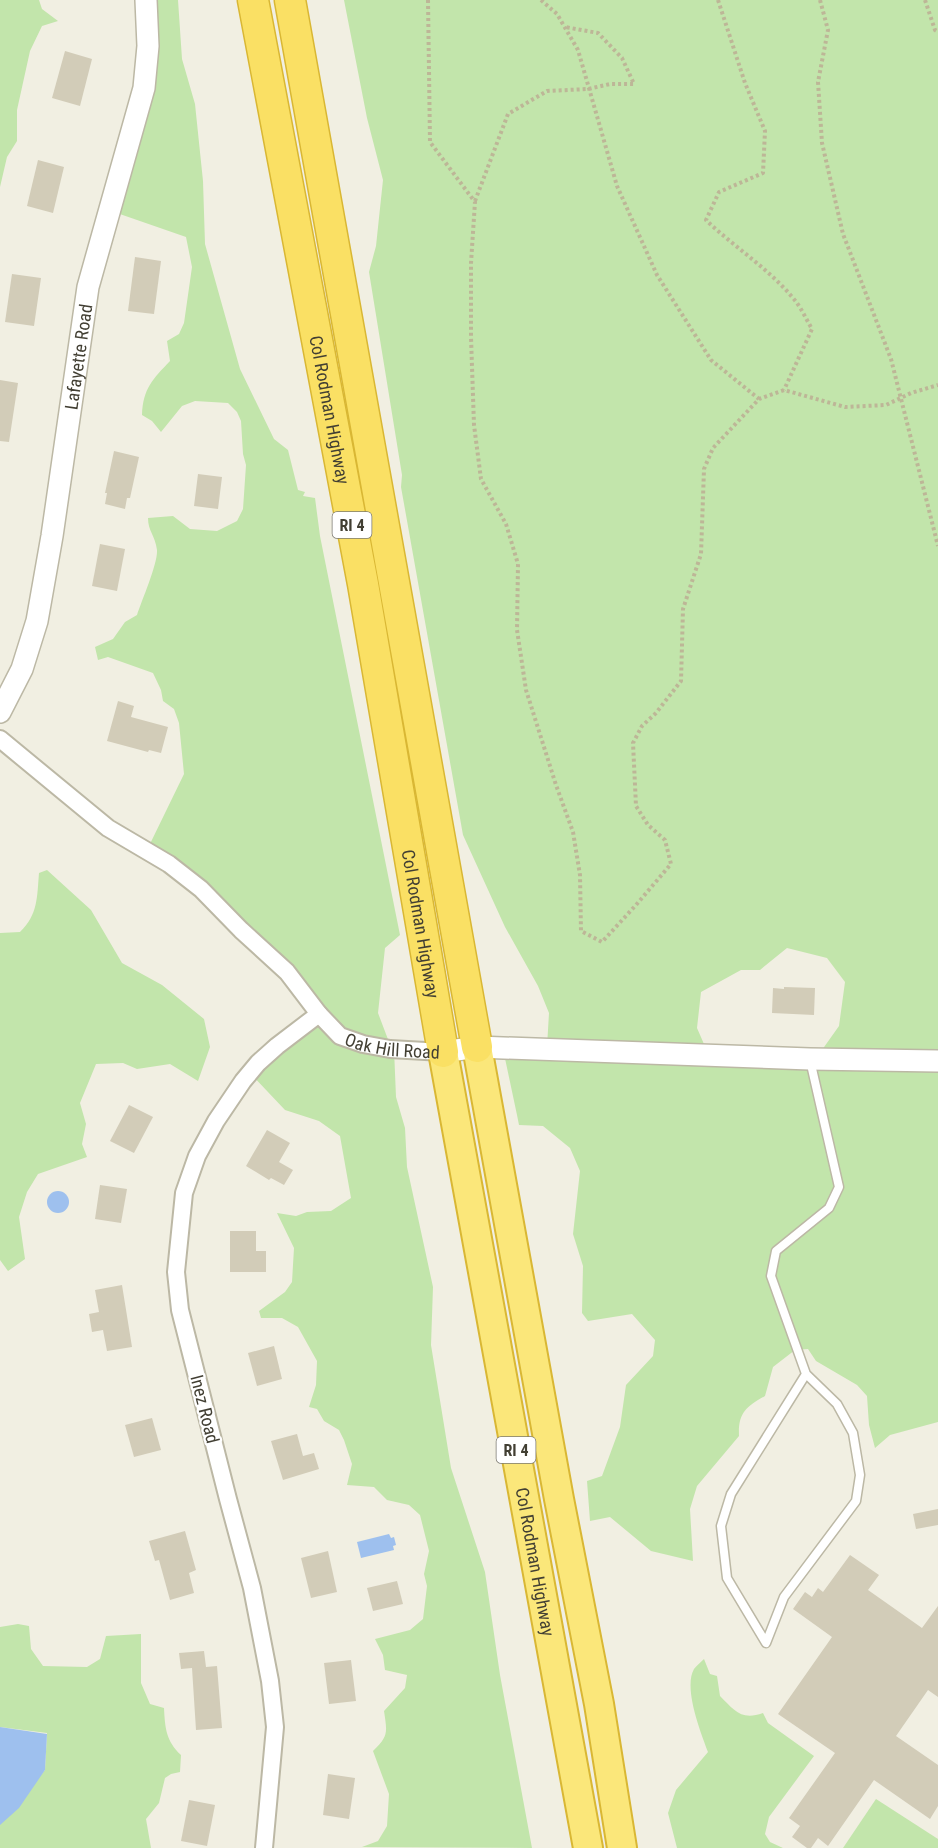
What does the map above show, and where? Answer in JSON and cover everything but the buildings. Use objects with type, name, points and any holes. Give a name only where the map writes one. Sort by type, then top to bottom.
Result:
[{"type":"highway","name":"Col Rodman Highway","points":[[253,0],[363,584],[443,1052],[588,1848]]},
{"type":"highway","name":"Col Rodman Highway","points":[[290,0],[477,1047],[559,1499],[599,1704],[622,1848]]},
{"type":"street","name":"Lafayette Road","points":[[0,712],[22,669],[37,621],[52,536],[88,287],[144,88],[148,46],[146,0]]},
{"type":"street","name":"Oak Hill Road","points":[[0,739],[108,828],[169,864],[201,888],[241,930],[287,972],[319,1014],[340,1035],[363,1044],[416,1052],[443,1052],[477,1047],[810,1059],[938,1061]]},
{"type":"street","name":"Inez Road","points":[[264,1848],[275,1727],[270,1681],[252,1588],[180,1310],[176,1272],[184,1193],[197,1156],[216,1121],[243,1081],[258,1064],[277,1046],[319,1014]]},
{"type":"lane","points":[[806,1374],[731,1494],[721,1526],[727,1578],[766,1643],[784,1597],[856,1501],[860,1475],[853,1433],[837,1404],[806,1374],[771,1276],[776,1251],[829,1208],[838,1188],[810,1059]]},
{"type":"path","points":[[428,0],[430,142],[475,202]]},
{"type":"path","points":[[541,0],[556,14],[579,50],[588,89],[617,186],[657,275],[711,360],[759,399]]},
{"type":"path","points":[[718,0],[745,83],[765,131],[763,173],[719,192],[706,220],[772,276],[795,300],[812,330],[784,390]]},
{"type":"path","points":[[820,0],[828,30],[818,82],[822,143],[843,234],[891,359],[938,546]]},
{"type":"path","points":[[926,0],[935,30],[938,32]]},
{"type":"path","points":[[564,27],[598,33],[622,58],[634,84],[610,84],[588,89],[547,91],[508,114],[475,202],[471,263],[471,337],[474,425],[481,479],[506,524],[518,564],[517,630],[526,690],[555,785],[573,832],[580,874],[581,931],[602,942],[671,864],[665,840],[648,825],[636,806],[633,742],[642,726],[656,713],[681,681],[683,609],[701,554],[704,469],[713,448],[759,399],[784,390],[845,407],[886,405],[911,393],[938,385]]},
{"type":"green space","points":[[0,0],[39,0],[42,9],[58,21],[42,26],[30,51],[17,110],[17,141],[7,157],[0,187]]},
{"type":"green space","points":[[144,0],[178,0],[182,59],[195,104],[203,181],[205,244],[240,369],[274,439],[288,450],[298,490],[305,492],[303,496],[315,498],[320,536],[400,935],[385,948],[378,1013],[394,1049],[396,1097],[405,1128],[407,1167],[433,1287],[431,1345],[451,1468],[485,1572],[500,1675],[532,1848],[362,1847],[378,1841],[387,1826],[389,1794],[373,1751],[386,1733],[384,1711],[405,1688],[407,1675],[385,1670],[383,1655],[375,1639],[410,1630],[423,1619],[427,1586],[424,1574],[429,1551],[420,1515],[409,1505],[387,1500],[374,1487],[347,1485],[352,1464],[344,1440],[339,1430],[324,1421],[317,1409],[309,1407],[316,1385],[317,1361],[298,1327],[282,1318],[261,1318],[259,1311],[285,1292],[292,1282],[294,1248],[277,1213],[296,1216],[307,1212],[331,1211],[351,1198],[340,1136],[319,1121],[285,1110],[251,1074],[316,1009],[148,848],[184,774],[179,723],[174,709],[163,701],[161,690],[153,673],[108,657],[98,660],[95,647],[113,639],[125,622],[137,615],[157,556],[148,518],[173,516],[190,529],[217,531],[237,521],[243,509],[246,465],[241,421],[237,412],[228,403],[195,401],[182,406],[161,432],[152,421],[142,415],[144,398],[150,385],[170,361],[167,341],[179,334],[184,323],[192,267],[186,237],[114,212],[142,90]]},
{"type":"green space","points":[[344,0],[938,0],[938,1422],[890,1435],[875,1448],[869,1425],[867,1396],[857,1385],[816,1361],[808,1349],[795,1350],[773,1367],[765,1396],[744,1411],[739,1436],[697,1486],[690,1509],[693,1561],[651,1551],[610,1517],[590,1521],[587,1481],[602,1476],[620,1427],[626,1385],[653,1356],[655,1340],[632,1314],[588,1321],[582,1313],[583,1266],[573,1234],[580,1171],[570,1148],[543,1126],[519,1125],[503,1049],[547,1047],[549,1013],[538,986],[505,927],[463,835],[401,487],[402,475],[369,272],[376,246],[383,180],[367,118]],"holes":[[[787,948],[827,958],[845,982],[839,1026],[817,1057],[707,1051],[697,1028],[701,992],[741,970],[760,970]]]},
{"type":"green space","points":[[47,870],[91,910],[122,963],[162,985],[204,1019],[210,1047],[198,1081],[170,1064],[137,1069],[123,1063],[96,1064],[80,1103],[86,1124],[82,1144],[87,1157],[38,1174],[27,1192],[19,1217],[25,1259],[8,1271],[0,1260],[0,933],[20,932],[26,926],[36,905],[39,873]]},
{"type":"green space","points":[[18,1624],[29,1626],[31,1649],[43,1666],[87,1667],[100,1659],[106,1636],[141,1634],[141,1683],[150,1704],[164,1708],[167,1734],[172,1745],[181,1755],[180,1772],[165,1778],[159,1803],[146,1819],[151,1848],[0,1848],[0,1824],[45,1770],[47,1733],[0,1727],[0,1627]]},
{"type":"green space","points":[[704,1659],[710,1674],[717,1676],[720,1696],[734,1710],[749,1716],[763,1713],[768,1723],[814,1756],[769,1817],[765,1834],[770,1842],[783,1848],[677,1848],[668,1813],[676,1790],[708,1752],[694,1710],[691,1687],[694,1669]]},
{"type":"green space","points":[[876,1799],[938,1839],[938,1848],[843,1848]]},
{"type":"water","points":[[58,1191],[66,1194],[69,1202],[66,1210],[58,1213],[50,1210],[47,1202],[50,1194]]},
{"type":"water","points":[[389,1534],[391,1538],[394,1537],[396,1545],[393,1546],[394,1550],[361,1558],[357,1542]]},
{"type":"water","points":[[0,1727],[47,1734],[45,1770],[19,1808],[0,1825]]}]
